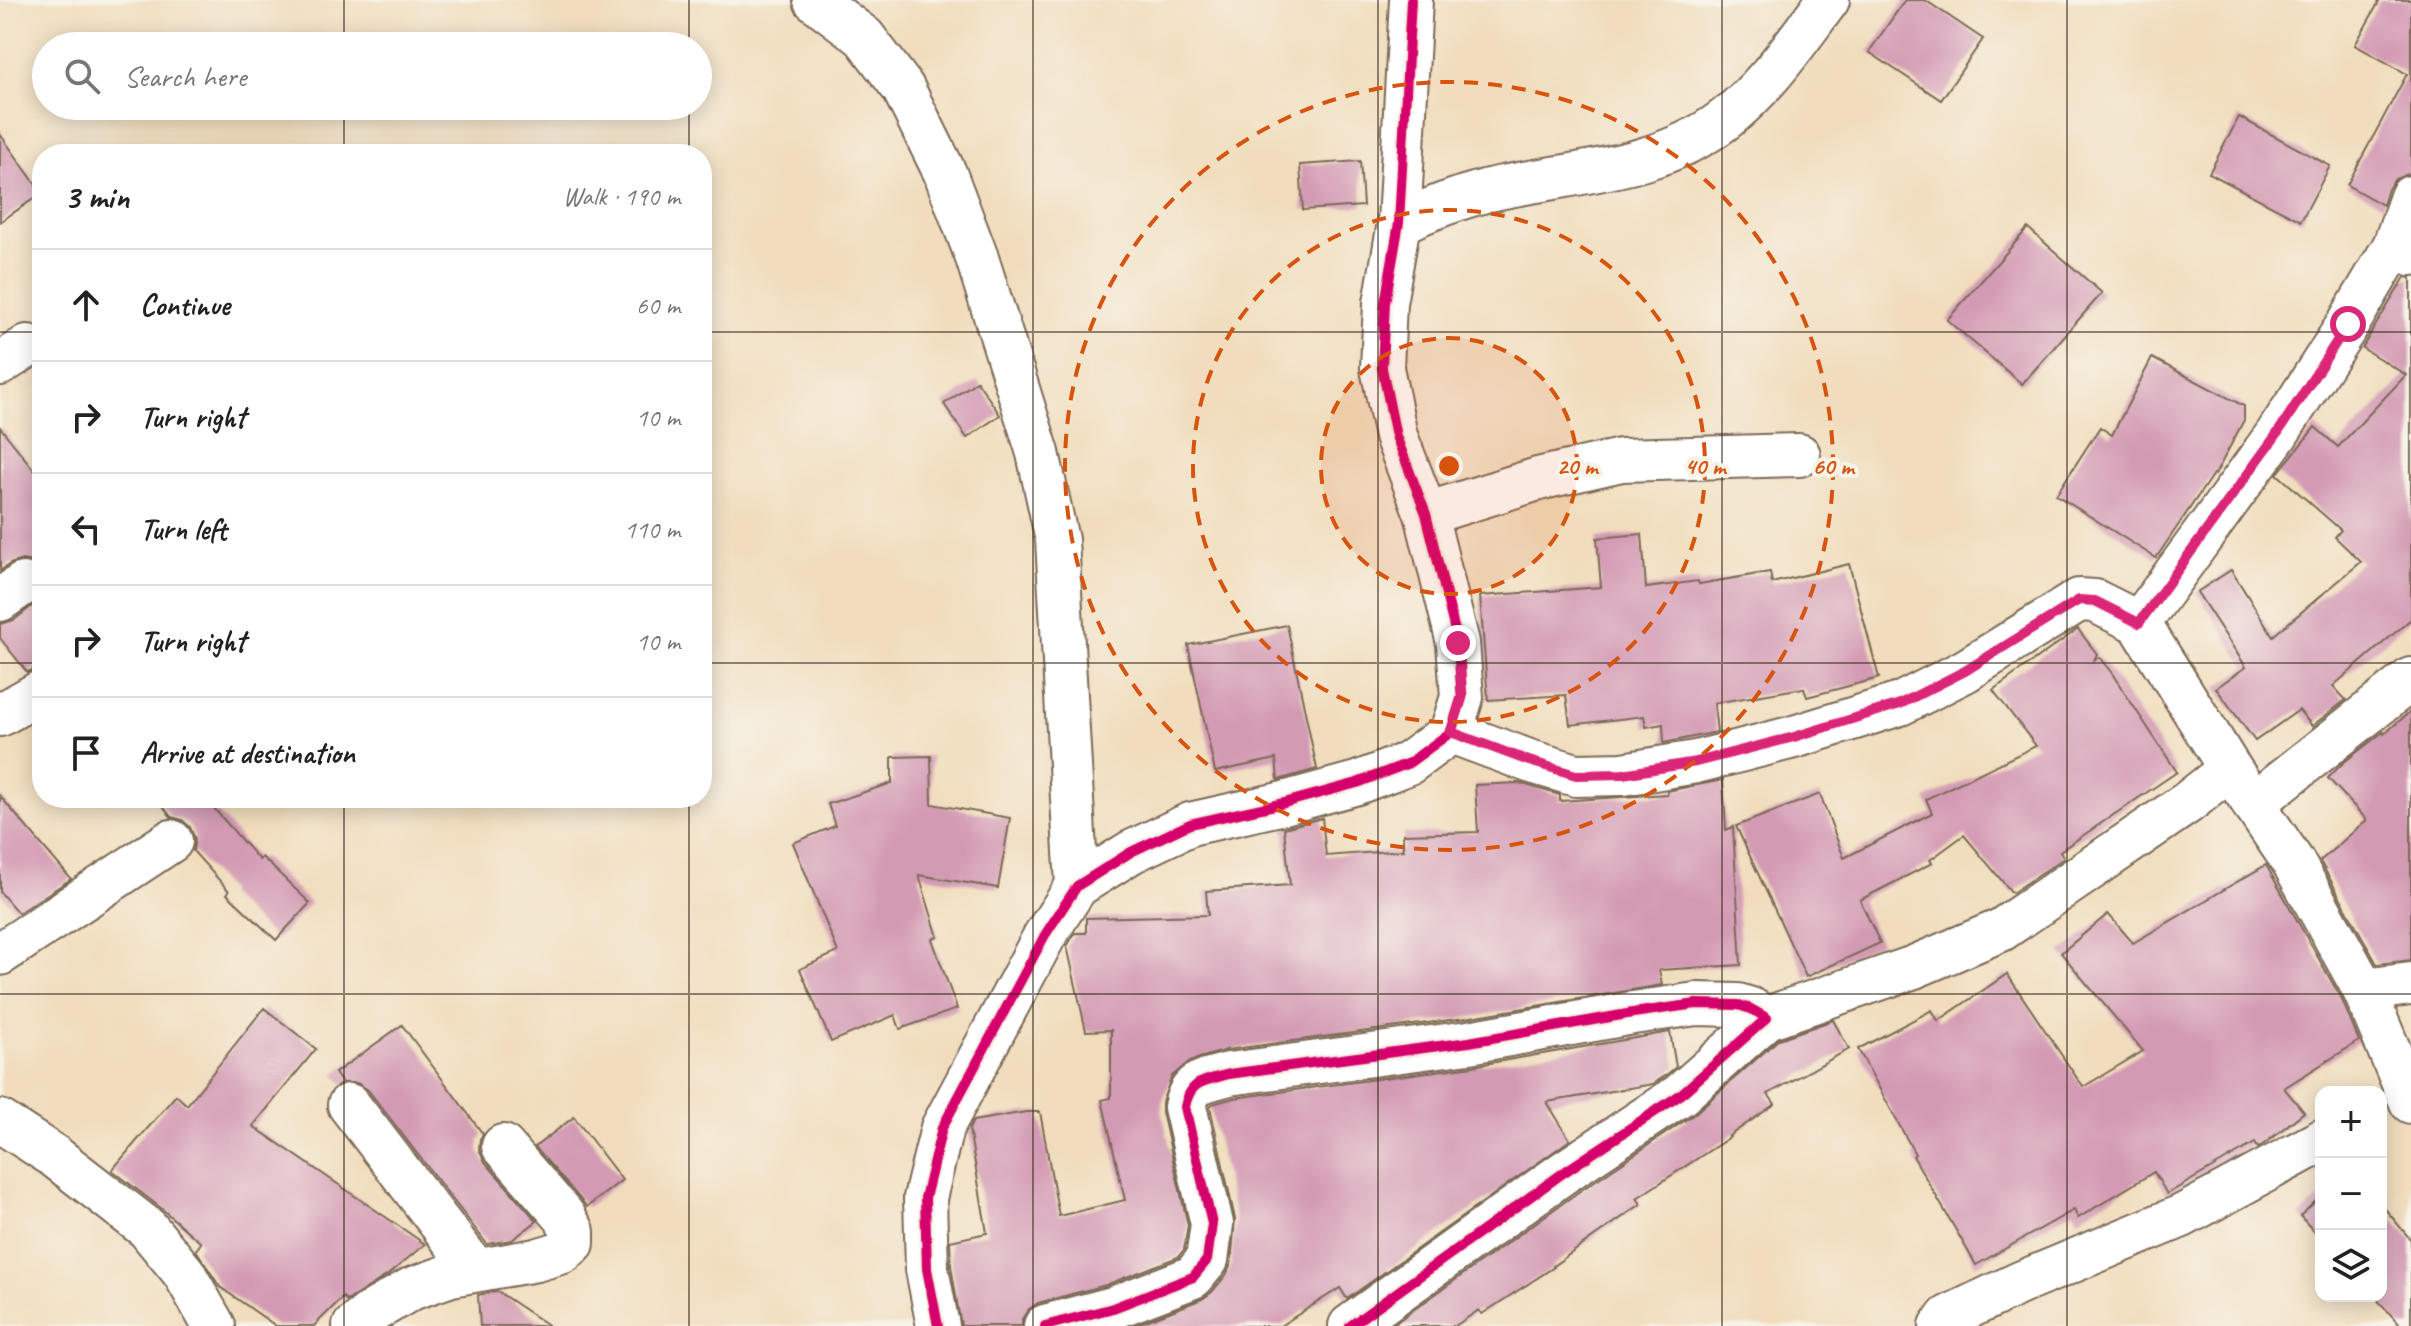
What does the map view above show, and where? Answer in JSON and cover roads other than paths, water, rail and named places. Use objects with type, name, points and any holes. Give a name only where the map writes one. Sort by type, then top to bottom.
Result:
[{"type":"street","points":[[815,0],[864,37],[903,88],[945,173],[977,258],[1038,453],[1057,540],[1077,886]]},
{"type":"street","points":[[938,1326],[927,1269],[925,1198],[942,1128],[1045,935],[1077,886],[1131,852],[1190,824],[1357,783],[1409,763],[1451,732],[1462,697],[1458,643],[1426,514],[1396,436],[1382,368],[1385,303],[1399,223],[1411,0]]},
{"type":"street","points":[[1399,223],[1440,204],[1657,156],[1696,138],[1724,120],[1759,88],[1828,0]]},
{"type":"street","points":[[2139,623],[2277,434],[2348,324],[2402,250],[2411,197]]},
{"type":"street","points":[[1426,514],[1513,486],[1621,460],[1799,455]]},
{"type":"street","points":[[1451,732],[1576,775],[1623,774],[1696,762],[1780,741],[1900,704],[1965,671],[2079,600],[2095,601],[2139,623],[2230,769],[2293,862],[2364,990],[2400,1102]]},
{"type":"street","points":[[2253,804],[2411,679]]},
{"type":"street","points":[[0,715],[32,697]]},
{"type":"street","points":[[1350,1326],[1563,1173],[1680,1095],[1767,1018],[1914,967],[2001,930],[2187,803],[2230,769]]},
{"type":"street","points":[[0,954],[171,841]]},
{"type":"street","points":[[2364,990],[2411,984]]},
{"type":"street","points":[[1045,1326],[1113,1308],[1193,1277],[1207,1260],[1212,1224],[1185,1107],[1188,1094],[1199,1083],[1229,1074],[1469,1042],[1696,1004],[1738,1005],[1767,1018]]},
{"type":"street","points":[[349,1105],[476,1270]]},
{"type":"street","points":[[0,1121],[65,1164],[147,1228],[184,1273],[214,1326]]},
{"type":"street","points":[[1941,1326],[1948,1317],[2020,1283],[2182,1216],[2315,1144]]},
{"type":"street","points":[[354,1326],[411,1289],[451,1275],[550,1256],[563,1252],[573,1243],[573,1231],[564,1216],[503,1146]]}]
